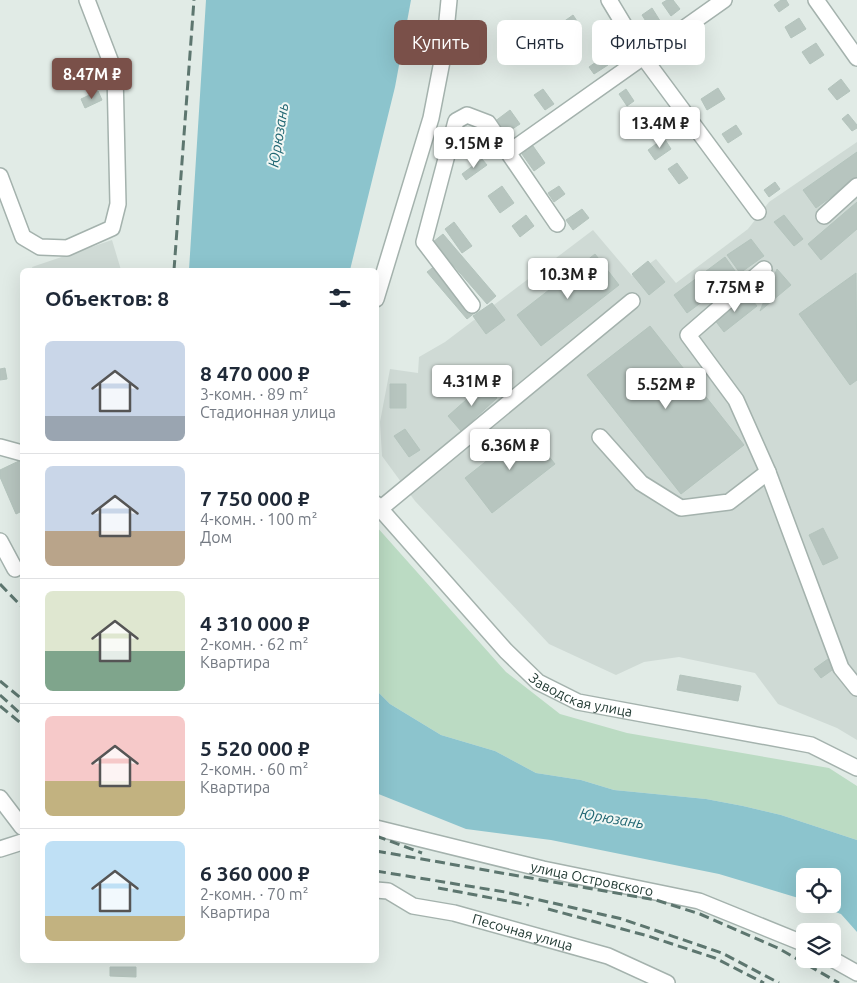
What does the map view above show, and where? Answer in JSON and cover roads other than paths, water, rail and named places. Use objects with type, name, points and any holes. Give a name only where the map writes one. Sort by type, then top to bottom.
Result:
[{"type":"street","points":[[0,176],[23,237],[40,248],[67,248],[112,228],[118,204],[115,73],[87,0]]},
{"type":"street","points":[[379,289],[431,118],[444,51],[449,0]]},
{"type":"street","points":[[609,0],[621,20]]},
{"type":"street","points":[[696,20],[724,0]]},
{"type":"street","points":[[816,0],[857,58]]},
{"type":"street","points":[[509,152],[634,65]]},
{"type":"street","points":[[649,65],[758,212]]},
{"type":"street","points":[[472,305],[424,242],[456,121],[467,114],[488,123],[557,224]]},
{"type":"street","points":[[824,216],[857,186]]},
{"type":"street","points":[[764,269],[688,335],[736,400],[768,472],[841,668],[857,688]]},
{"type":"street","points":[[379,505],[632,301]]},
{"type":"street","points":[[600,437],[641,483],[681,508],[729,502],[768,472]]},
{"type":"street","points":[[0,447],[20,452]]},
{"type":"street","name":"Заводская улица","points":[[379,507],[506,651],[538,682],[578,702],[811,745],[857,768]]},
{"type":"street","points":[[0,541],[15,569]]},
{"type":"street","points":[[0,798],[20,824]]},
{"type":"street","name":"улица Островского","points":[[379,829],[543,870],[699,901],[796,940]]},
{"type":"street","points":[[0,848],[20,843]]},
{"type":"street","name":"Песочная улица","points":[[379,890],[388,891],[413,906],[454,913],[608,956],[667,983]]},
{"type":"street","points":[[841,964],[857,973]]},
{"type":"water","name":"Юрюзань","points":[[206,0],[411,0],[407,20],[394,20],[394,65],[399,65],[350,268],[189,268]]},
{"type":"water","name":"Юрюзань","points":[[379,693],[390,704],[441,735],[495,751],[536,773],[581,780],[614,790],[706,799],[743,806],[781,815],[857,840],[857,932],[838,913],[841,913],[841,868],[796,868],[796,897],[719,874],[551,840],[466,829],[379,794]]},
{"type":"railway","points":[[174,268],[194,0]]},
{"type":"railway","points":[[0,584],[20,605]]},
{"type":"railway","points":[[0,681],[20,697]]},
{"type":"railway","points":[[0,695],[20,713]]},
{"type":"railway","points":[[0,706],[20,722]]},
{"type":"railway","points":[[379,837],[422,853]]},
{"type":"railway","points":[[379,852],[656,900],[700,914],[778,948],[839,983]]},
{"type":"railway","points":[[379,871],[505,892],[622,919],[722,953],[779,983]]},
{"type":"railway","points":[[438,888],[529,905]]},
{"type":"railway","points":[[548,909],[648,936],[715,958],[764,983]]}]
